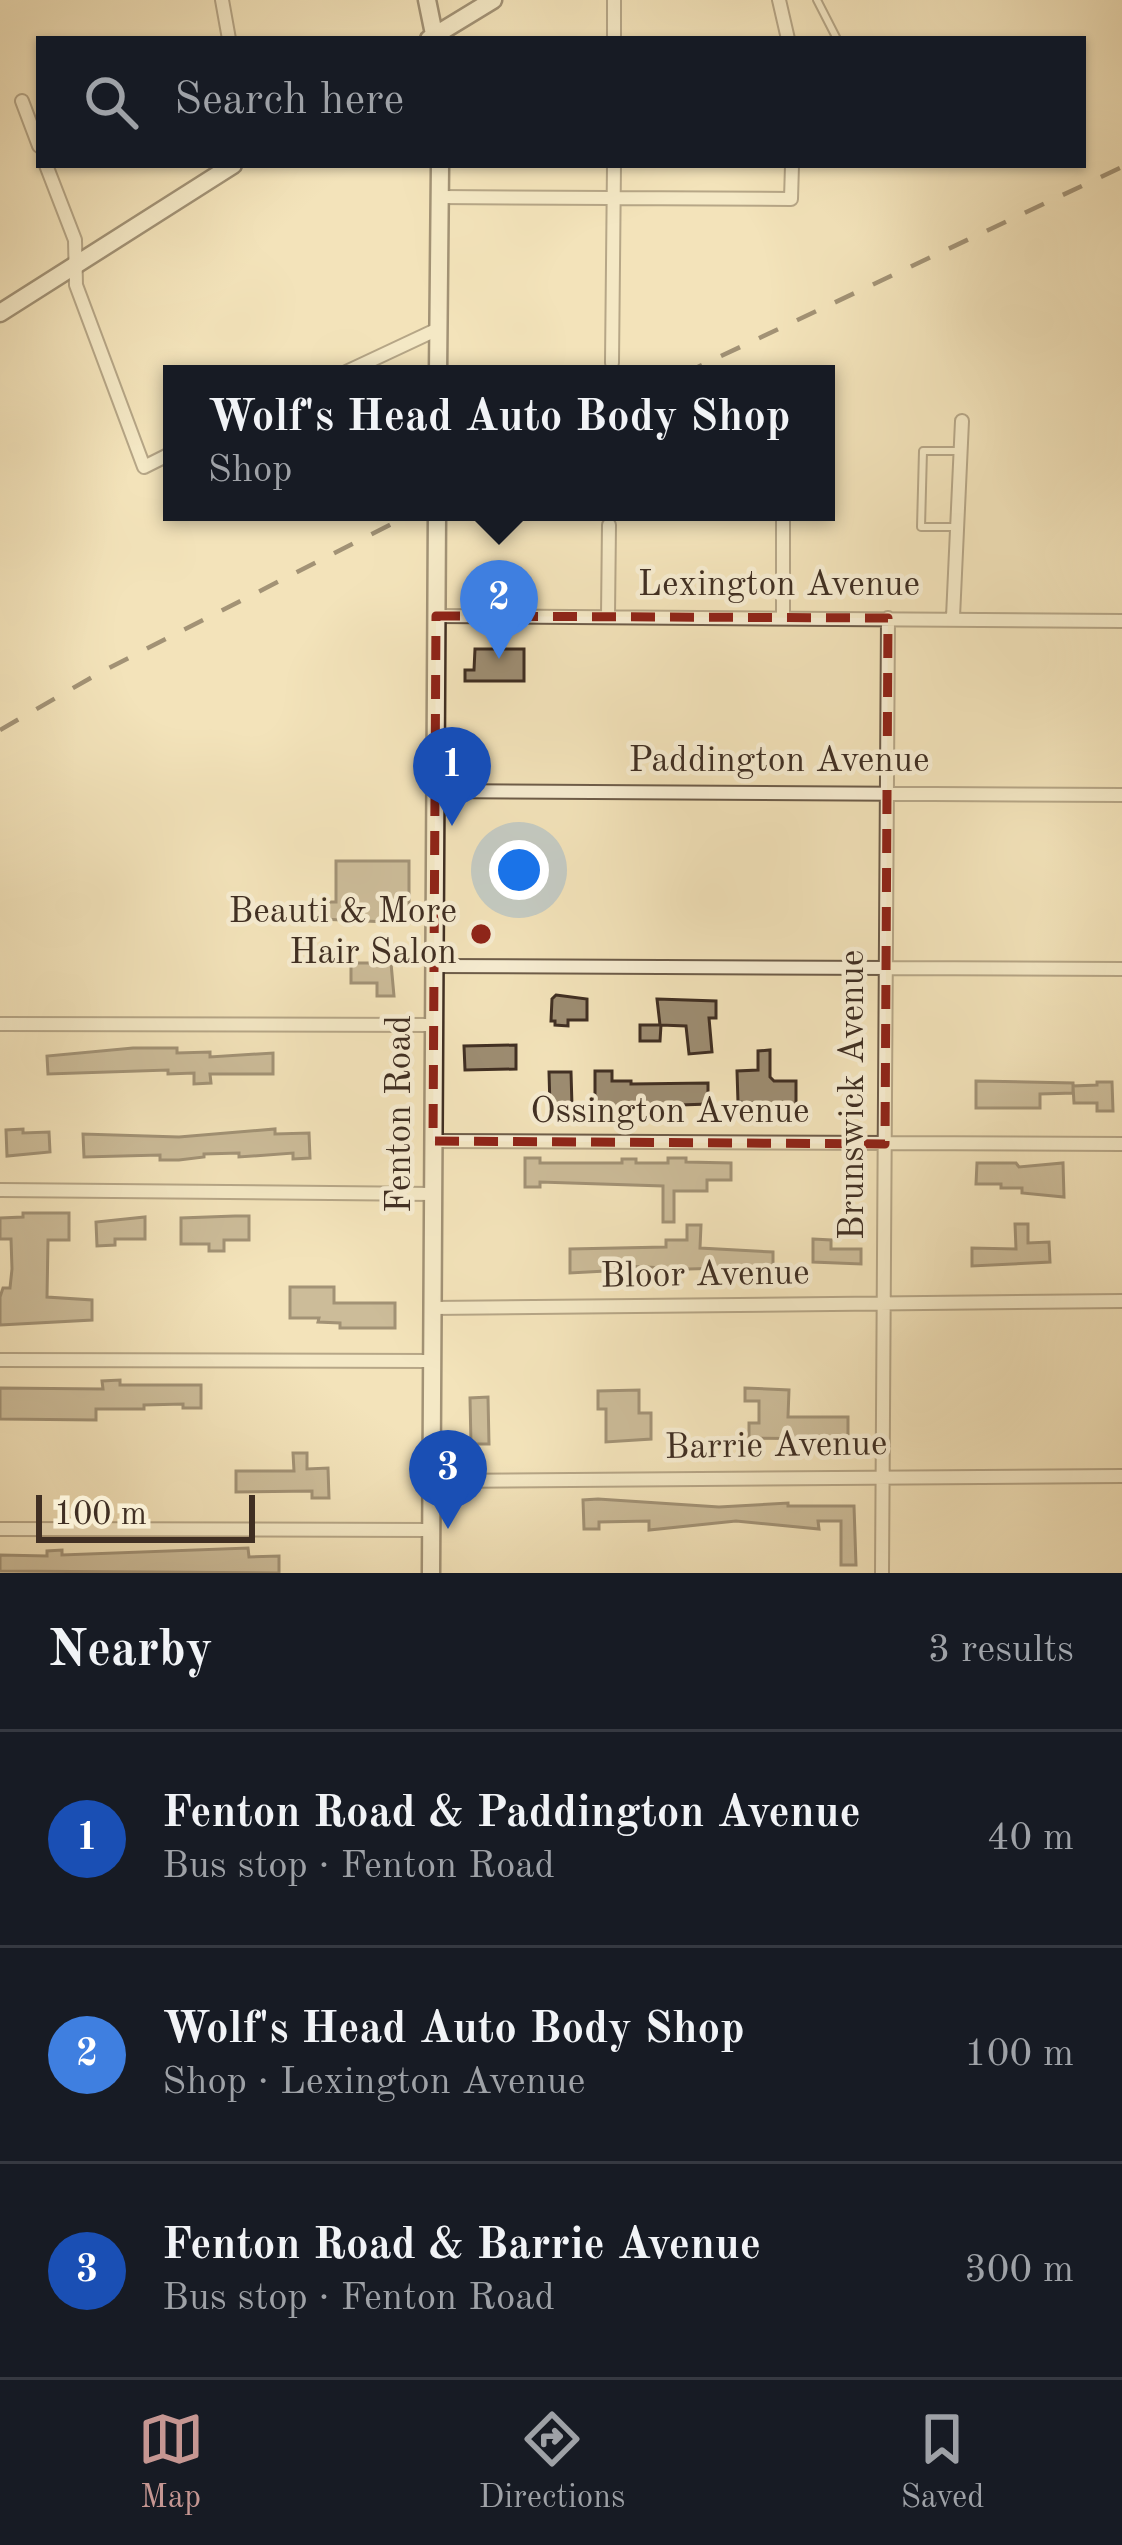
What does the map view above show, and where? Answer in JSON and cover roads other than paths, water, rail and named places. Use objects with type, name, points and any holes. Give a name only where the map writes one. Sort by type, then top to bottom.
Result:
[{"type":"street","points":[[222,0],[228,36]]},
{"type":"street","points":[[427,0],[433,36]]},
{"type":"street","points":[[436,36],[493,0]]},
{"type":"street","points":[[614,0],[614,36]]},
{"type":"street","points":[[779,0],[787,36]]},
{"type":"street","points":[[22,101],[36,138]]},
{"type":"street","points":[[47,168],[75,240],[76,285],[143,467],[163,457]]},
{"type":"street","points":[[0,314],[227,168]]},
{"type":"street","points":[[438,365],[440,168]]},
{"type":"street","points":[[612,363],[614,168]]},
{"type":"street","points":[[439,197],[791,200],[792,168]]},
{"type":"street","points":[[361,365],[438,329]]},
{"type":"street","points":[[953,617],[962,422]]},
{"type":"street","name":"Fenton Road","points":[[430,1573],[437,521]]},
{"type":"street","points":[[783,521],[783,617]]},
{"type":"street","points":[[608,614],[609,525]]},
{"type":"street","name":"Lexington Avenue","points":[[436,616],[1122,621]]},
{"type":"street","name":"Brunswick Avenue","points":[[882,1573],[888,618]]},
{"type":"street","name":"Paddington Avenue","points":[[436,791],[1122,795]]},
{"type":"street","points":[[434,966],[1122,969]]},
{"type":"street","points":[[0,1024],[434,1025]]},
{"type":"street","name":"Ossington Avenue","points":[[434,1141],[1122,1144]]},
{"type":"street","points":[[0,1190],[433,1194]]},
{"type":"street","name":"Bloor Avenue","points":[[432,1308],[1122,1301]]},
{"type":"street","points":[[0,1360],[432,1361]]},
{"type":"street","name":"Barrie Avenue","points":[[430,1481],[1122,1476]]},
{"type":"street","points":[[0,1528],[431,1530]]},
{"type":"lane","points":[[818,0],[836,36]]},
{"type":"lane","points":[[959,527],[921,527],[923,451],[961,451]]},
{"type":"railway","points":[[702,365],[1122,167]]},
{"type":"railway","points":[[0,730],[101,672],[397,521]]},
{"type":"place","name":"Wolf's Head Auto Body Shop","points":[[499,659]]},
{"type":"place","name":"Fenton Road & Paddington Avenue","points":[[452,826]]},
{"type":"place","name":"Beauti & More Hair Salon","points":[[481,934]]},
{"type":"place","name":"Fenton Road & Barrie Avenue","points":[[448,1529]]}]
